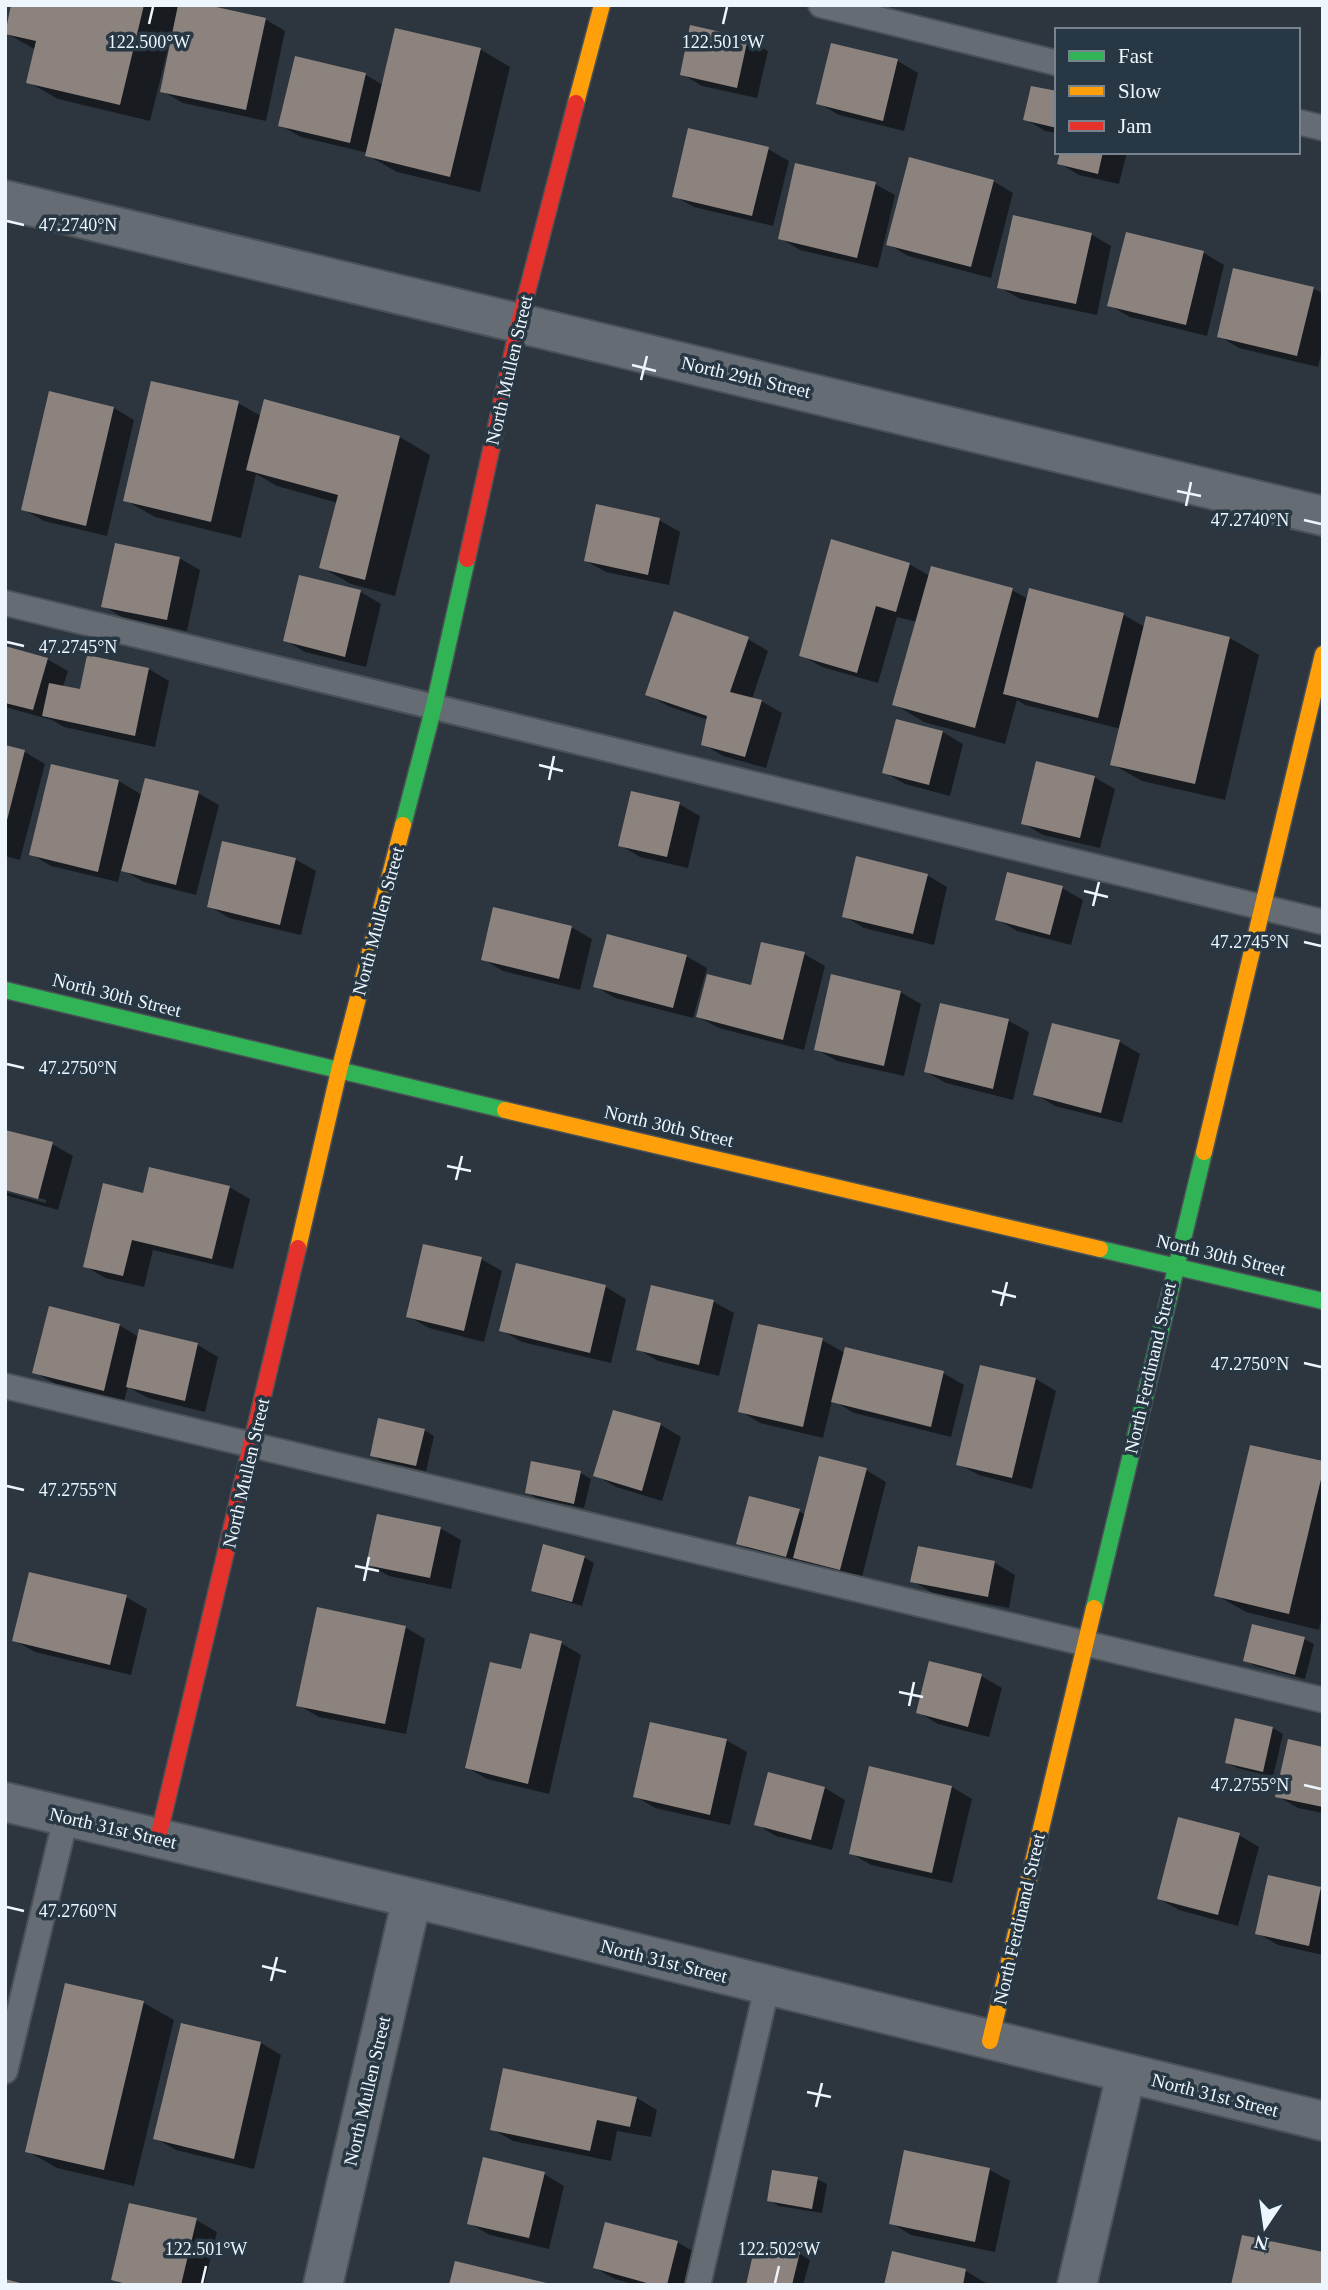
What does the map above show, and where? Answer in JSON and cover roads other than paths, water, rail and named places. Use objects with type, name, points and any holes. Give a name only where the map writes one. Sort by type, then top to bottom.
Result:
[{"type":"street","name":"North Mullen Street","points":[[158,1838],[253,1446],[339,1071],[434,706],[519,323],[602,5]]},
{"type":"street","name":"North 29th Street","points":[[5,200],[1323,516]]},
{"type":"street","name":"North Ferdinand Street","points":[[990,2041],[1323,654]]},
{"type":"street","name":"North 30th Street","points":[[5,990],[339,1071],[1323,1301]]},
{"type":"street","name":"North 31st Street","points":[[5,1802],[412,1898],[1323,2121]]},
{"type":"street","name":"North Mullen Street","points":[[323,2285],[412,1898]]},
{"type":"street","points":[[1077,2285],[1126,2074]]},
{"type":"lane","points":[[821,5],[1055,63]]},
{"type":"lane","points":[[1300,122],[1323,128]]},
{"type":"lane","points":[[5,603],[1323,922]]},
{"type":"lane","points":[[5,1386],[1323,1700]]},
{"type":"lane","points":[[5,2071],[66,1817]]},
{"type":"lane","points":[[698,2285],[767,1987]]}]
